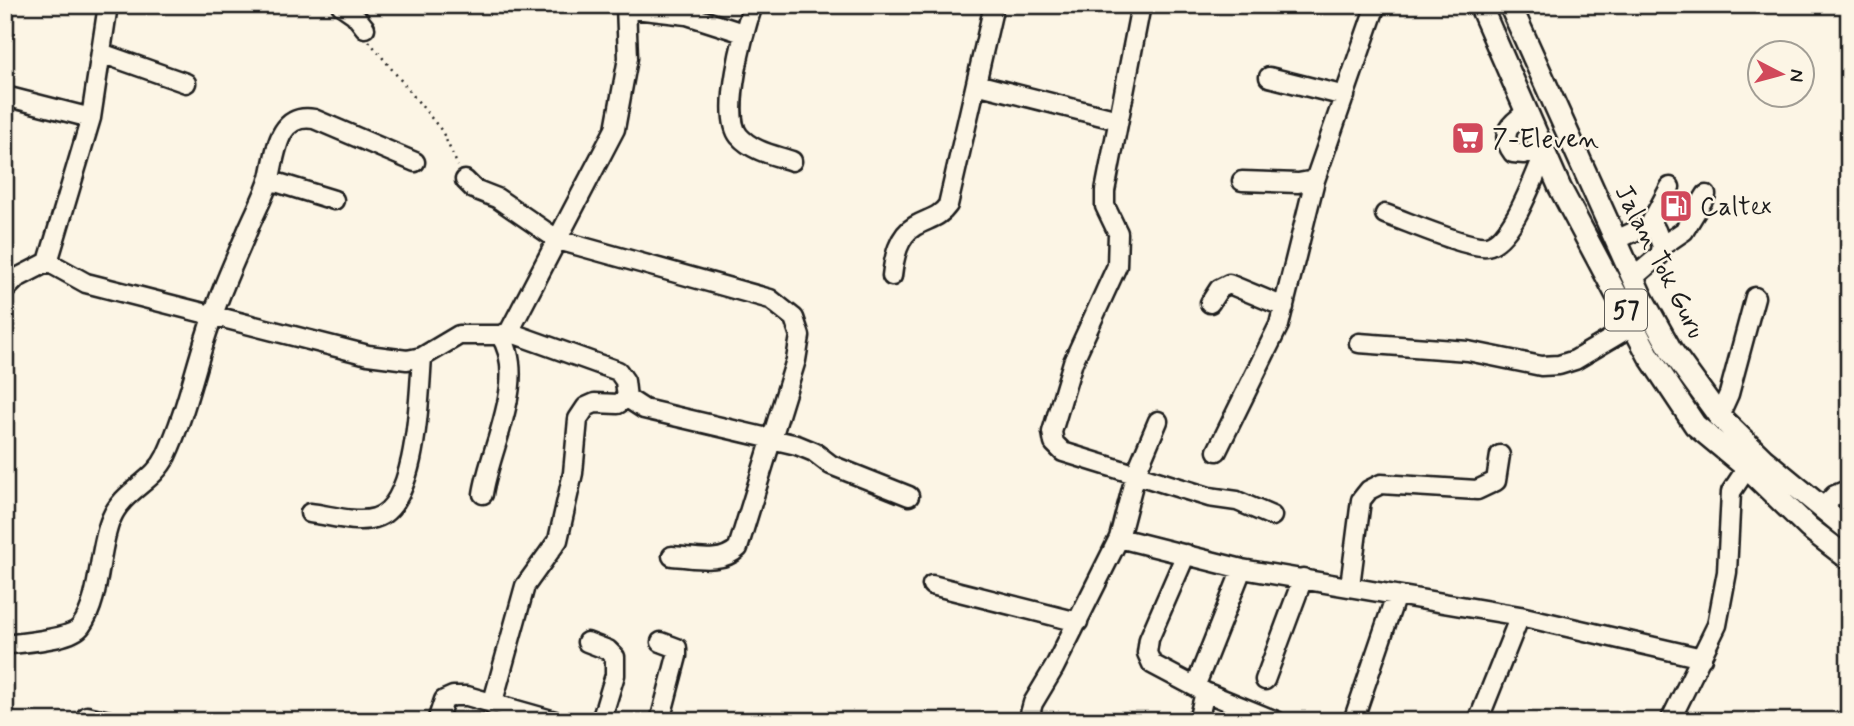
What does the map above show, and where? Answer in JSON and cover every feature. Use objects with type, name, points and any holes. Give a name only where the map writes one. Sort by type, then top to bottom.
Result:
[{"type":"main road","name":"Jalan Tok Guru","points":[[1480,5],[1560,188],[1648,356],[1695,425],[1747,468],[1809,528],[1849,559]]},
{"type":"main road","name":"Jalan Tok Guru","points":[[1510,5],[1633,278],[1671,350],[1719,416],[1763,459],[1849,530]]},
{"type":"main road","points":[[1525,108],[1549,92]]},
{"type":"street","points":[[5,290],[16,278],[48,262],[91,118],[108,5]]},
{"type":"street","points":[[341,5],[365,28]]},
{"type":"street","points":[[753,5],[743,33],[732,117],[738,135],[749,146],[792,161]]},
{"type":"street","points":[[892,276],[900,243],[907,232],[941,215],[948,205],[994,5]]},
{"type":"street","points":[[1141,5],[1118,120],[1105,206],[1118,233],[1117,266],[1073,362],[1052,432],[1054,443],[1063,452],[1102,466],[1136,473],[1209,497],[1237,500],[1272,516]]},
{"type":"street","points":[[1217,451],[1279,326],[1315,180],[1376,5]]},
{"type":"street","points":[[483,494],[489,461],[506,411],[510,388],[509,348],[505,334],[558,240],[615,129],[628,58],[626,7],[687,15],[743,33]]},
{"type":"street","points":[[101,53],[186,83]]},
{"type":"street","points":[[1269,77],[1345,96]]},
{"type":"street","points":[[976,84],[1118,120]]},
{"type":"street","points":[[5,96],[91,118]]},
{"type":"street","points":[[1525,108],[1509,124],[1506,133],[1508,145],[1513,153],[1544,150]]},
{"type":"street","points":[[5,645],[61,636],[73,633],[82,626],[93,595],[110,519],[124,497],[152,476],[165,458],[195,377],[213,316],[269,180],[277,141],[286,127],[305,117],[415,162]]},
{"type":"street","points":[[1385,214],[1472,244],[1488,246],[1499,240],[1510,228],[1544,150]]},
{"type":"street","points":[[269,180],[334,200]]},
{"type":"street","points":[[465,180],[474,189],[496,198],[558,240],[662,272],[770,299],[794,318],[800,336],[788,387],[738,548],[729,556],[713,558],[672,556]]},
{"type":"street","points":[[1242,181],[1298,183],[1315,180]]},
{"type":"street","points":[[1648,228],[1670,187]]},
{"type":"street","points":[[1633,278],[1654,263],[1662,246],[1684,231],[1706,195]]},
{"type":"street","points":[[1616,240],[1648,228],[1656,230],[1662,246]]},
{"type":"street","points":[[48,262],[86,283],[368,355],[407,360],[422,357],[459,335],[505,334],[618,371],[625,381],[627,398],[643,409],[716,428],[771,437],[814,452],[831,465],[909,496]]},
{"type":"street","points":[[1210,303],[1219,289],[1229,284],[1284,307]]},
{"type":"street","points":[[1719,416],[1729,394],[1755,297]]},
{"type":"street","points":[[1359,342],[1468,351],[1541,366],[1559,365],[1575,360],[1634,325]]},
{"type":"street","points":[[310,513],[363,519],[376,518],[391,509],[404,486],[412,451],[422,357]]},
{"type":"street","points":[[492,705],[525,586],[558,540],[573,473],[578,419],[586,407],[618,404],[627,398]]},
{"type":"street","points":[[1028,721],[1033,703],[1078,622],[1119,538],[1136,473],[1158,421]]},
{"type":"street","points":[[1350,586],[1361,500],[1369,490],[1381,484],[1477,490],[1496,481],[1500,455]]},
{"type":"street","points":[[1670,721],[1717,625],[1723,603],[1731,492],[1747,468]]},
{"type":"street","points":[[1822,508],[1835,495],[1849,489]]},
{"type":"street","points":[[1119,538],[1242,569],[1520,616],[1702,658]]},
{"type":"street","points":[[1186,554],[1149,639],[1147,653],[1152,664],[1200,690],[1276,721]]},
{"type":"street","points":[[1198,721],[1200,690],[1242,569]]},
{"type":"street","points":[[1265,680],[1303,578]]},
{"type":"street","points":[[932,585],[1078,622]]},
{"type":"street","points":[[1353,721],[1396,595]]},
{"type":"street","points":[[1478,721],[1520,616]]},
{"type":"street","points":[[587,642],[608,650],[615,657],[615,675],[601,721]]},
{"type":"street","points":[[660,721],[677,656],[677,648],[661,642]]},
{"type":"street","points":[[437,721],[444,700],[453,696],[492,705],[512,715],[555,721]]},
{"type":"street","points":[[88,716],[109,721]]},
{"type":"path","points":[[365,28],[371,46],[442,131],[465,180]]},
{"type":"place","name":"7-Eleven","points":[[1468,138]]},
{"type":"place","name":"Caltex","points":[[1676,206]]}]
